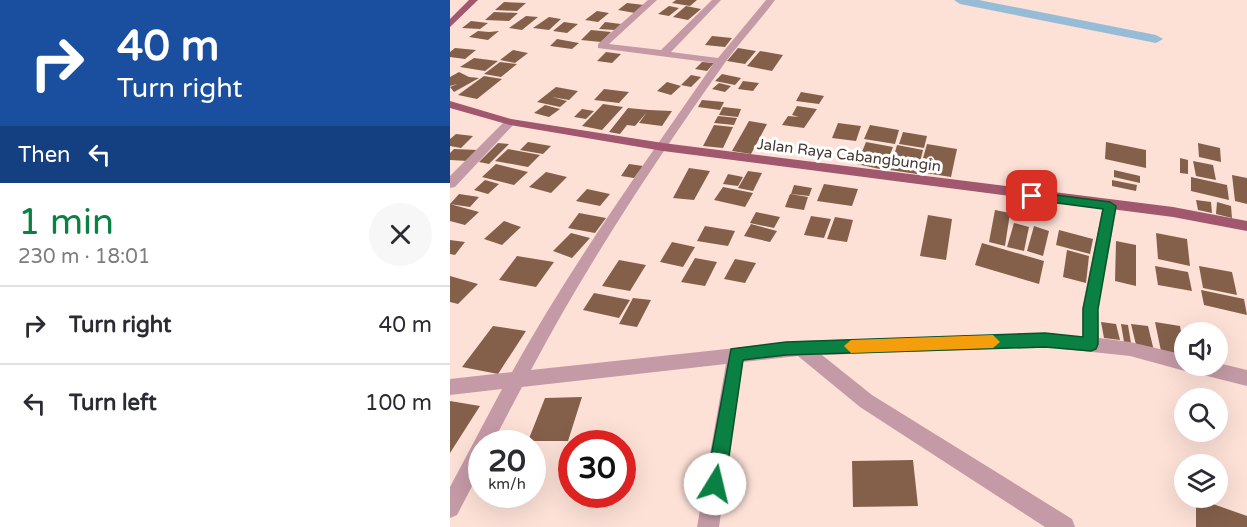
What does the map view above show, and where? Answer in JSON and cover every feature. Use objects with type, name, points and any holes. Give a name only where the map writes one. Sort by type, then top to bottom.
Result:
[{"type":"main road","points":[[450,24],[474,0]]},
{"type":"main road","name":"Jalan Raya Cabangbungin","points":[[450,104],[510,122],[663,147],[1110,206],[1173,212],[1247,226]]},
{"type":"street","points":[[652,0],[601,46],[721,61]]},
{"type":"street","points":[[662,55],[717,0]]},
{"type":"street","points":[[490,430],[549,321],[721,61],[771,0]]},
{"type":"street","points":[[450,184],[510,122]]},
{"type":"street","points":[[1091,344],[1090,309],[1110,206]]},
{"type":"street","points":[[450,387],[801,348],[1045,340],[1130,349],[1174,360]]},
{"type":"street","points":[[801,348],[866,401],[1064,527]]},
{"type":"street","points":[[708,527],[736,354]]},
{"type":"street","points":[[1228,373],[1247,378]]},
{"type":"street","points":[[450,508],[468,472]]},
{"type":"building","points":[[676,0],[697,0],[690,6],[672,3]]},
{"type":"building","points":[[504,2],[526,3],[517,11],[495,10]]},
{"type":"building","points":[[627,3],[644,5],[635,13],[618,10]]},
{"type":"building","points":[[669,6],[679,8],[669,16],[658,14]]},
{"type":"building","points":[[686,6],[701,9],[688,20],[673,17]]},
{"type":"building","points":[[597,11],[609,13],[598,22],[585,20]]},
{"type":"building","points":[[494,12],[518,13],[509,21],[485,20]]},
{"type":"building","points":[[526,16],[538,17],[522,30],[509,28]]},
{"type":"building","points":[[549,17],[561,19],[549,30],[533,28]]},
{"type":"building","points":[[471,21],[488,23],[480,29],[462,28]]},
{"type":"building","points":[[564,22],[578,24],[567,33],[553,31]]},
{"type":"building","points":[[605,22],[621,24],[615,30],[599,29]]},
{"type":"building","points":[[591,30],[611,32],[601,42],[581,40]]},
{"type":"building","points":[[478,31],[499,31],[488,40],[469,37]]},
{"type":"building","points":[[712,36],[732,38],[725,47],[705,45]]},
{"type":"building","points":[[557,39],[579,43],[572,49],[550,46]]},
{"type":"building","points":[[455,48],[476,50],[465,59],[450,57],[450,52]]},
{"type":"building","points":[[738,48],[756,51],[745,64],[727,61]]},
{"type":"building","points":[[513,50],[528,53],[515,63],[500,60]]},
{"type":"building","points":[[760,51],[783,55],[772,71],[747,66]]},
{"type":"building","points":[[606,52],[621,54],[612,63],[597,61]]},
{"type":"building","points":[[474,58],[498,61],[485,71],[460,67]]},
{"type":"building","points":[[500,62],[517,64],[501,77],[484,74]]},
{"type":"building","points":[[702,62],[714,63],[707,71],[695,69]]},
{"type":"building","points":[[459,72],[469,77],[479,78],[454,92],[450,87],[457,84],[450,86],[450,77]]},
{"type":"building","points":[[722,74],[741,78],[735,85],[715,81]]},
{"type":"building","points":[[691,75],[701,77],[691,87],[681,85]]},
{"type":"building","points":[[484,76],[502,79],[477,99],[458,95]]},
{"type":"building","points":[[743,81],[759,83],[753,91],[738,89]]},
{"type":"building","points":[[667,82],[681,86],[671,95],[657,91]]},
{"type":"building","points":[[719,83],[731,86],[725,92],[712,89]]},
{"type":"building","points":[[556,87],[578,91],[569,100],[552,97],[567,101],[560,107],[537,102]]},
{"type":"building","points":[[604,89],[629,92],[619,103],[594,100]]},
{"type":"building","points":[[801,92],[824,96],[819,104],[796,101]]},
{"type":"building","points":[[702,100],[724,102],[720,110],[698,107]]},
{"type":"building","points":[[603,104],[623,107],[602,130],[582,126]]},
{"type":"building","points":[[545,105],[560,109],[549,117],[534,113]]},
{"type":"building","points":[[797,106],[817,109],[804,128],[782,125],[788,116],[799,117],[792,115]]},
{"type":"building","points":[[723,107],[741,109],[738,117],[719,115]]},
{"type":"building","points":[[628,108],[672,111],[662,126],[639,123],[647,112],[635,126],[627,125],[620,134],[609,132]]},
{"type":"building","points":[[582,109],[594,111],[586,119],[574,117]]},
{"type":"building","points":[[718,116],[737,118],[734,125],[714,123]]},
{"type":"building","points":[[749,121],[767,124],[751,154],[732,151]]},
{"type":"building","points":[[838,123],[861,126],[856,141],[832,138]]},
{"type":"building","points":[[714,125],[733,127],[723,148],[703,146]]},
{"type":"building","points":[[870,125],[899,130],[895,144],[864,139]]},
{"type":"building","points":[[903,132],[927,136],[924,148],[899,144]]},
{"type":"building","points":[[456,134],[473,136],[461,148],[450,146],[450,139]]},
{"type":"building","points":[[528,142],[551,146],[543,154],[520,150]]},
{"type":"building","points":[[866,142],[893,147],[884,170],[857,164]]},
{"type":"building","points":[[1106,142],[1146,150],[1146,168],[1105,159]]},
{"type":"building","points":[[498,143],[509,144],[489,164],[479,162]]},
{"type":"building","points":[[1198,143],[1220,148],[1221,162],[1199,157]]},
{"type":"building","points":[[927,144],[957,149],[951,177],[919,172]]},
{"type":"building","points":[[897,145],[923,150],[917,174],[890,170]]},
{"type":"building","points":[[454,149],[477,150],[468,161],[450,160],[450,153]]},
{"type":"building","points":[[508,149],[540,155],[528,167],[495,161]]},
{"type":"building","points":[[1180,158],[1188,160],[1188,174],[1180,173]]},
{"type":"building","points":[[1193,161],[1213,165],[1216,180],[1196,176]]},
{"type":"building","points":[[496,164],[528,172],[514,185],[482,177]]},
{"type":"building","points":[[629,164],[643,166],[634,178],[621,176]]},
{"type":"building","points":[[689,168],[710,171],[694,200],[673,198]]},
{"type":"building","points":[[1114,170],[1140,176],[1140,183],[1114,177]]},
{"type":"building","points":[[748,171],[762,173],[753,191],[738,188]]},
{"type":"building","points":[[546,172],[567,177],[551,193],[529,187]]},
{"type":"building","points":[[728,174],[743,177],[738,186],[723,184]]},
{"type":"building","points":[[1232,175],[1247,178],[1247,204],[1235,201]]},
{"type":"building","points":[[1191,177],[1227,185],[1229,200],[1191,191]]},
{"type":"building","points":[[485,180],[499,184],[488,194],[474,190]]},
{"type":"building","points":[[1112,180],[1137,185],[1136,191],[1112,186]]},
{"type":"building","points":[[824,184],[858,189],[852,206],[817,201]]},
{"type":"building","points":[[794,185],[812,188],[809,196],[791,194]]},
{"type":"building","points":[[723,187],[753,193],[745,207],[714,200]]},
{"type":"building","points":[[587,189],[610,194],[600,206],[576,201]]},
{"type":"building","points":[[459,194],[479,197],[470,207],[450,204]]},
{"type":"building","points":[[790,194],[808,197],[804,210],[785,207]]},
{"type":"building","points":[[1196,200],[1211,202],[1212,213],[1198,210]]},
{"type":"building","points":[[1217,202],[1231,206],[1232,218],[1216,214]]},
{"type":"building","points":[[450,204],[479,212],[465,225],[450,221]]},
{"type":"building","points":[[995,210],[1010,213],[1005,246],[989,242]]},
{"type":"building","points":[[756,212],[780,217],[774,228],[750,223]]},
{"type":"building","points":[[579,213],[606,218],[595,233],[568,228]]},
{"type":"building","points":[[928,215],[952,219],[946,260],[920,256]]},
{"type":"building","points":[[811,216],[831,219],[824,238],[804,235]]},
{"type":"building","points":[[835,217],[853,220],[847,242],[827,239]]},
{"type":"building","points":[[504,221],[521,227],[502,245],[484,239]]},
{"type":"building","points":[[1014,223],[1029,227],[1024,251],[1007,247]]},
{"type":"building","points":[[751,224],[777,231],[770,242],[744,236]]},
{"type":"building","points":[[705,226],[735,231],[728,246],[697,241]]},
{"type":"building","points":[[1034,226],[1049,231],[1043,256],[1027,251]]},
{"type":"building","points":[[1059,230],[1093,239],[1090,254],[1056,245]]},
{"type":"building","points":[[571,233],[590,238],[572,258],[553,251]]},
{"type":"building","points":[[1156,233],[1187,239],[1190,266],[1158,259]]},
{"type":"building","points":[[450,240],[465,242],[455,255],[450,254]]},
{"type":"building","points":[[1116,241],[1136,245],[1136,286],[1115,281]]},
{"type":"building","points":[[672,242],[695,247],[683,267],[660,262]]},
{"type":"building","points":[[982,243],[1044,261],[1039,284],[975,265]]},
{"type":"building","points":[[1067,250],[1089,256],[1086,283],[1063,277]]},
{"type":"building","points":[[517,256],[554,262],[536,287],[499,280]]},
{"type":"building","points":[[695,258],[717,262],[705,286],[681,282]]},
{"type":"building","points":[[735,259],[756,263],[745,283],[724,279]]},
{"type":"building","points":[[619,260],[646,265],[630,291],[602,286]]},
{"type":"building","points":[[1155,266],[1188,272],[1192,291],[1158,285]]},
{"type":"building","points":[[1199,266],[1232,272],[1237,295],[1203,288]]},
{"type":"building","points":[[450,276],[478,284],[458,304],[450,302]]},
{"type":"building","points":[[1201,290],[1244,299],[1247,315],[1204,305]]},
{"type":"building","points":[[594,293],[630,300],[619,318],[583,310]]},
{"type":"building","points":[[633,298],[651,300],[637,327],[619,324]]},
{"type":"building","points":[[1101,322],[1116,324],[1120,340],[1104,338]]},
{"type":"building","points":[[1155,322],[1174,325],[1174,354],[1161,351]]},
{"type":"building","points":[[1121,324],[1128,325],[1131,343],[1124,342]]},
{"type":"building","points":[[1131,324],[1148,326],[1154,351],[1137,349]]},
{"type":"building","points":[[493,326],[526,331],[498,374],[462,367]]},
{"type":"building","points":[[582,397],[572,430],[558,430],[558,441],[546,441],[546,430],[532,430],[545,398]]},
{"type":"building","points":[[450,401],[480,406],[450,453]]},
{"type":"building","points":[[913,460],[918,506],[853,507],[852,461]]},
{"type":"building","points":[[1196,508],[1224,508],[1247,516],[1247,527],[1196,527]]},
{"type":"waterway","points":[[960,0],[1156,39]]},
{"type":"slow traffic","points":[[851,346],[993,342]]},
{"type":"route","points":[[715,484],[736,354],[786,348],[1045,340],[1091,344],[1088,324],[1090,309],[1110,206],[1032,196]]}]
